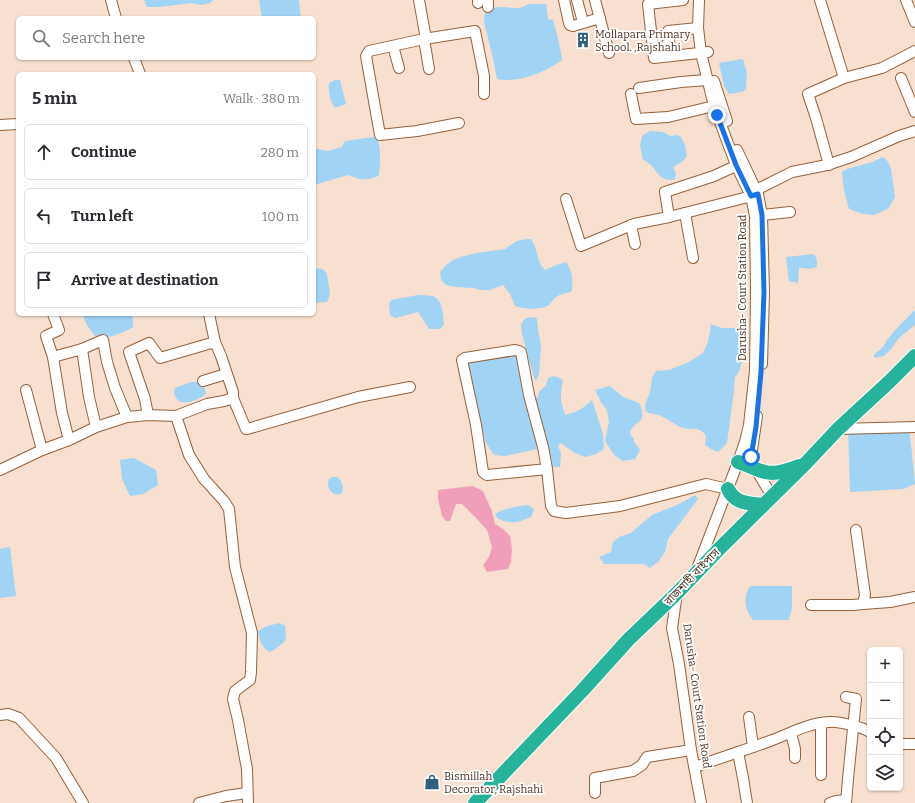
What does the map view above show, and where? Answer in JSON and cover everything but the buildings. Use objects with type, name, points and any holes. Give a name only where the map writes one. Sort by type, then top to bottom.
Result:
[{"type":"highway","name":"রাজশাহী বাইপাস","points":[[475,803],[581,692],[628,640],[677,593],[806,463],[838,429],[851,412],[889,382],[915,356]]},
{"type":"highway","points":[[738,462],[773,473],[785,471],[806,463]]},
{"type":"highway","points":[[728,489],[732,496],[736,499],[763,505]]},
{"type":"street","points":[[110,0],[115,16]]},
{"type":"street","points":[[419,0],[429,69]]},
{"type":"street","points":[[564,0],[570,25],[573,26],[600,18]]},
{"type":"street","points":[[576,0],[583,22]]},
{"type":"street","points":[[595,0],[609,54]]},
{"type":"street","points":[[683,0],[648,4],[654,58],[705,53]]},
{"type":"street","name":"Darusha- Court Station Road","points":[[699,0],[698,28],[739,164]]},
{"type":"street","name":"Darusha- Court Station Road","points":[[705,0],[705,53],[707,80],[714,106],[739,164],[755,194],[762,215],[764,292],[761,372],[751,461],[767,488],[773,495]]},
{"type":"street","points":[[820,0],[844,78]]},
{"type":"street","points":[[906,0],[915,22]]},
{"type":"street","points":[[668,56],[668,31],[698,28]]},
{"type":"street","points":[[459,123],[417,131],[380,135],[366,56],[369,51],[425,39],[475,31],[484,76],[484,94]]},
{"type":"street","points":[[393,46],[399,68]]},
{"type":"street","points":[[829,165],[808,94],[844,78],[882,68],[915,51]]},
{"type":"street","points":[[135,60],[139,72]]},
{"type":"street","points":[[901,78],[915,112]]},
{"type":"street","points":[[707,80],[681,82],[635,91],[636,119],[668,117],[714,106]]},
{"type":"street","points":[[0,125],[16,124]]},
{"type":"street","points":[[566,199],[581,246],[631,225],[685,213],[755,194],[792,172],[829,165],[899,136],[915,131]]},
{"type":"street","points":[[669,217],[665,192],[714,176],[739,164]]},
{"type":"street","name":"Darusha- Court Station Road","points":[[694,575],[738,462],[749,425],[755,370],[755,194]]},
{"type":"street","points":[[762,215],[790,212]]},
{"type":"street","points":[[685,213],[693,258]]},
{"type":"street","points":[[631,225],[635,244]]},
{"type":"street","points":[[54,316],[59,330],[46,336],[53,357],[62,413],[69,440]]},
{"type":"street","points":[[209,316],[215,342],[233,392],[233,398],[246,429],[248,430],[358,397],[410,387]]},
{"type":"street","points":[[53,357],[82,349],[103,340],[107,362],[115,388],[127,417]]},
{"type":"street","points":[[148,415],[129,352],[149,343],[160,358],[215,342]]},
{"type":"street","points":[[82,349],[89,397],[96,426]]},
{"type":"street","points":[[547,469],[485,474],[483,472],[476,425],[462,360],[465,358],[515,350],[521,352],[529,395],[543,447],[547,469],[551,506],[554,511],[566,513],[620,506],[706,484],[728,489]]},
{"type":"street","points":[[203,381],[226,374]]},
{"type":"street","points":[[26,390],[42,450]]},
{"type":"street","points":[[0,470],[42,450],[69,440],[96,426],[127,417],[148,415],[176,416],[207,404],[233,398]]},
{"type":"street","points":[[176,416],[189,455],[204,479],[224,500],[229,509],[235,567],[252,633],[250,680],[235,691],[233,699],[247,769],[247,798],[226,796],[199,803]]},
{"type":"street","points":[[838,429],[915,427]]},
{"type":"street","points":[[856,530],[865,595],[863,604]]},
{"type":"street","name":"Darusha- Court Station Road","points":[[677,593],[672,628],[679,664],[691,750],[701,803]]},
{"type":"street","points":[[811,605],[853,605],[890,602],[915,596]]},
{"type":"street","points":[[830,803],[836,801],[846,802],[856,699],[846,697]]},
{"type":"street","points":[[0,715],[8,714],[19,718],[56,758],[83,803]]},
{"type":"street","points":[[749,718],[753,746]]},
{"type":"street","points":[[695,767],[821,723],[830,722],[854,726],[867,730]]},
{"type":"street","points":[[821,723],[821,776]]},
{"type":"street","points":[[790,733],[795,749],[795,758]]},
{"type":"street","points":[[903,744],[915,744]]},
{"type":"street","points":[[595,793],[595,778],[633,771],[642,765],[647,757],[691,750]]},
{"type":"street","points":[[738,752],[747,803]]},
{"type":"shaded area","points":[[473,486],[483,491],[492,511],[495,524],[510,536],[512,549],[511,562],[508,569],[487,572],[483,565],[489,557],[492,547],[487,530],[462,504],[456,504],[450,521],[446,521],[442,516],[438,499],[438,490]]},
{"type":"water","points":[[144,0],[213,0],[210,3],[201,5],[192,3],[147,7]]},
{"type":"water","points":[[259,0],[299,0],[301,16],[262,16]]},
{"type":"water","points":[[530,4],[546,4],[548,19],[553,20],[562,60],[555,65],[531,76],[514,80],[497,79],[484,22],[485,13],[496,7],[520,8]]},
{"type":"water","points":[[743,59],[747,73],[746,89],[742,92],[729,94],[724,86],[719,63]]},
{"type":"water","points":[[335,80],[340,80],[346,104],[335,108],[329,93],[329,83]]},
{"type":"water","points":[[650,131],[663,132],[670,136],[677,135],[681,137],[685,145],[687,156],[673,167],[676,173],[675,180],[663,178],[652,166],[643,160],[640,145],[642,136]]},
{"type":"water","points":[[373,137],[378,140],[380,156],[379,175],[374,178],[359,179],[348,175],[316,184],[316,148],[327,151],[342,147],[345,141]]},
{"type":"water","points":[[882,157],[886,159],[891,168],[895,197],[888,209],[874,215],[863,214],[849,209],[844,190],[842,172],[847,169],[873,162]]},
{"type":"water","points":[[531,239],[535,246],[540,263],[545,270],[566,262],[571,273],[571,292],[558,296],[547,306],[531,309],[515,306],[510,294],[503,285],[490,290],[480,290],[446,285],[441,280],[440,272],[453,260],[476,253],[505,249],[517,241]]},
{"type":"water","points":[[814,254],[817,260],[817,267],[809,269],[799,268],[798,283],[789,281],[786,257]]},
{"type":"water","points":[[316,268],[323,269],[327,274],[330,294],[327,302],[316,303]]},
{"type":"water","points":[[418,295],[436,297],[438,300],[443,312],[444,325],[440,329],[429,329],[418,312],[395,318],[390,315],[389,304],[391,300]]},
{"type":"water","points":[[915,310],[915,325],[899,338],[884,356],[874,358],[874,355],[883,347],[897,328]]},
{"type":"water","points":[[83,316],[132,316],[133,318],[133,327],[125,332],[97,339],[87,325]]},
{"type":"water","points":[[535,317],[537,319],[541,345],[539,374],[536,381],[522,334],[521,325],[526,318]]},
{"type":"water","points":[[711,324],[722,328],[736,328],[741,334],[742,351],[740,368],[735,377],[727,443],[718,452],[705,445],[706,439],[702,431],[683,428],[662,416],[646,412],[645,405],[650,392],[652,378],[656,371],[669,370],[687,363],[703,353],[708,342]]},
{"type":"water","points":[[516,354],[524,383],[528,410],[541,446],[538,449],[505,456],[494,455],[486,443],[469,381],[467,361]]},
{"type":"water","points":[[554,376],[563,381],[561,399],[565,415],[580,410],[592,400],[603,434],[604,449],[596,454],[585,457],[573,452],[561,443],[558,446],[561,453],[560,467],[552,467],[534,399],[538,397],[539,392],[546,385],[548,378]]},
{"type":"water","points":[[191,382],[201,382],[204,386],[206,394],[186,403],[179,401],[174,393],[175,388]]},
{"type":"water","points":[[610,386],[623,397],[639,403],[642,410],[642,419],[634,426],[630,434],[640,450],[635,459],[623,461],[615,456],[605,441],[609,422],[607,410],[595,390]]},
{"type":"water","points":[[905,428],[910,434],[915,484],[903,489],[850,492],[848,430]]},
{"type":"water","points":[[134,458],[156,470],[158,485],[143,494],[130,496],[122,479],[120,460]]},
{"type":"water","points":[[332,477],[339,478],[343,489],[342,493],[336,494],[330,490],[328,481]]},
{"type":"water","points":[[695,495],[698,499],[668,539],[665,552],[659,561],[650,568],[644,564],[604,564],[599,557],[611,552],[613,542],[619,537],[631,533],[652,515],[679,504]]},
{"type":"water","points":[[529,505],[534,510],[531,517],[518,522],[507,522],[498,519],[495,514],[507,509]]},
{"type":"water","points":[[10,547],[16,596],[0,598],[0,549]]},
{"type":"water","points":[[750,586],[792,586],[792,608],[789,620],[753,620],[746,608],[746,595]]},
{"type":"water","points":[[280,623],[285,626],[285,641],[270,652],[267,651],[260,640],[258,631],[267,626]]},
{"type":"place","name":"Mollapara Primary School. ,Rajshahi","points":[[583,40]]},
{"type":"place","name":"Bismillah Decorator, Rajshahi","points":[[432,782]]},
{"type":"route","points":[[717,115],[736,165],[751,196],[758,194],[762,215],[764,292],[761,372],[756,427],[751,457]]}]
